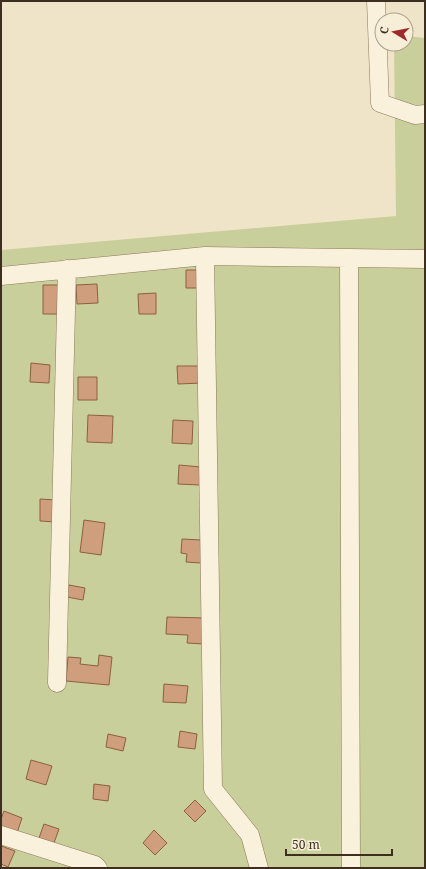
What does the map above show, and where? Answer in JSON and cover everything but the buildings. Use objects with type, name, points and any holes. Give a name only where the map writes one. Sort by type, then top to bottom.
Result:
[{"type":"lane","points":[[376,1],[380,103],[415,115],[425,114]]},
{"type":"lane","points":[[205,256],[213,789],[250,835],[259,868]]},
{"type":"lane","points":[[1,276],[205,256],[425,259]]},
{"type":"lane","points":[[349,258],[351,868]]},
{"type":"lane","points":[[57,683],[67,269]]},
{"type":"lane","points":[[1,834],[95,865],[98,868]]},
{"type":"green space","points":[[414,37],[425,38],[425,868],[1,868],[1,250],[396,216],[394,52],[414,52]]}]
